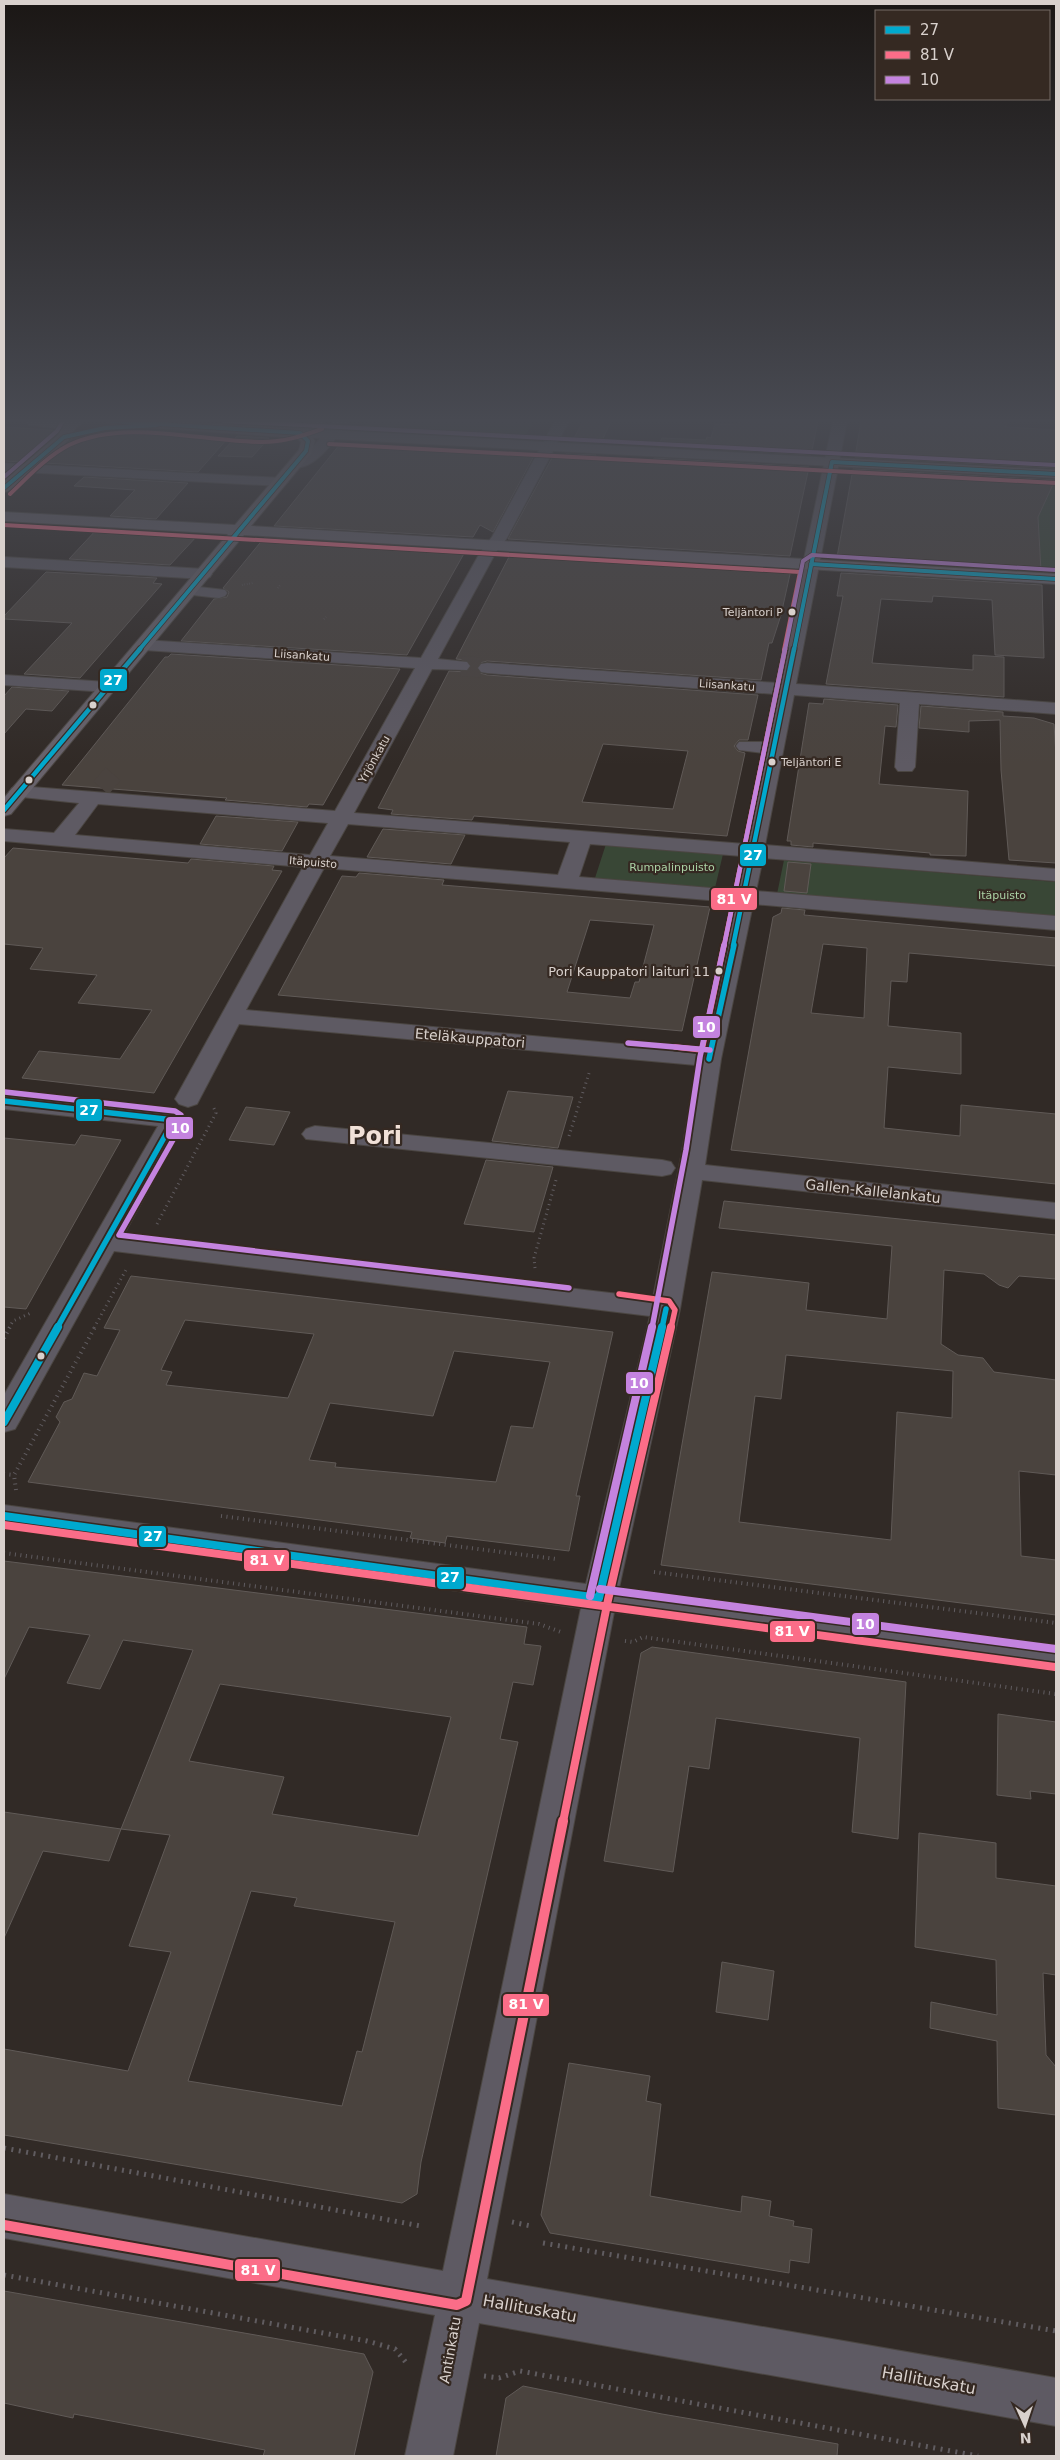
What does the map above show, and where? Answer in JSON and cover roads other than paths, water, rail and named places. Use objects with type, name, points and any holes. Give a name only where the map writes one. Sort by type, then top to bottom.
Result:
[{"type":"main road","points":[[4,810],[190,591],[234,536]]},
{"type":"main road","points":[[338,536],[1056,579]]},
{"type":"street","name":"Yrjönkatu","points":[[4,1422],[181,1109],[231,1016],[500,536]]},
{"type":"street","name":"Antinkatu","points":[[430,2456],[448,2370],[459,2296],[599,1598],[666,1309],[709,1059],[754,850],[817,536]]},
{"type":"street","points":[[4,562],[204,574]]},
{"type":"street","points":[[190,591],[219,593]]},
{"type":"street","name":"Liisankatu","points":[[144,645],[461,666]]},
{"type":"street","name":"Liisankatu","points":[[487,668],[1056,708]]},
{"type":"street","points":[[4,680],[107,687]]},
{"type":"street","points":[[904,767],[910,698]]},
{"type":"street","points":[[746,746],[774,748]]},
{"type":"street","points":[[19,792],[97,793],[342,818],[1056,875]]},
{"type":"street","points":[[60,840],[97,793]]},
{"type":"street","name":"Itäpuisto","points":[[4,835],[1056,923]]},
{"type":"street","points":[[566,882],[582,836]]},
{"type":"street","name":"Eteläkauppatori","points":[[231,1016],[709,1059]]},
{"type":"street","points":[[4,1102],[181,1109]]},
{"type":"street","points":[[315,1134],[662,1168]]},
{"type":"street","name":"Gallen-Kallelankatu","points":[[690,1171],[1056,1211]]},
{"type":"street","points":[[105,1242],[666,1309]]},
{"type":"street","points":[[11,1501],[599,1598],[1056,1658]]},
{"type":"street","name":"Hallituskatu","points":[[4,2216],[1056,2402]]},
{"type":"tunnel","points":[[461,666],[487,668]]},
{"type":"tunnel","points":[[101,788],[113,774]]},
{"type":"place","name":"Teljäntori P","points":[[792,612]]},
{"type":"place","name":"Teljäntori E","points":[[772,762]]},
{"type":"place","name":"Pori Kauppatori laituri 11","points":[[719,971]]},
{"type":"district","name":"Pori","points":[[375,1136]]},
{"type":"park label","name":"Rumpalinpuisto","points":[[672,867]]}]
